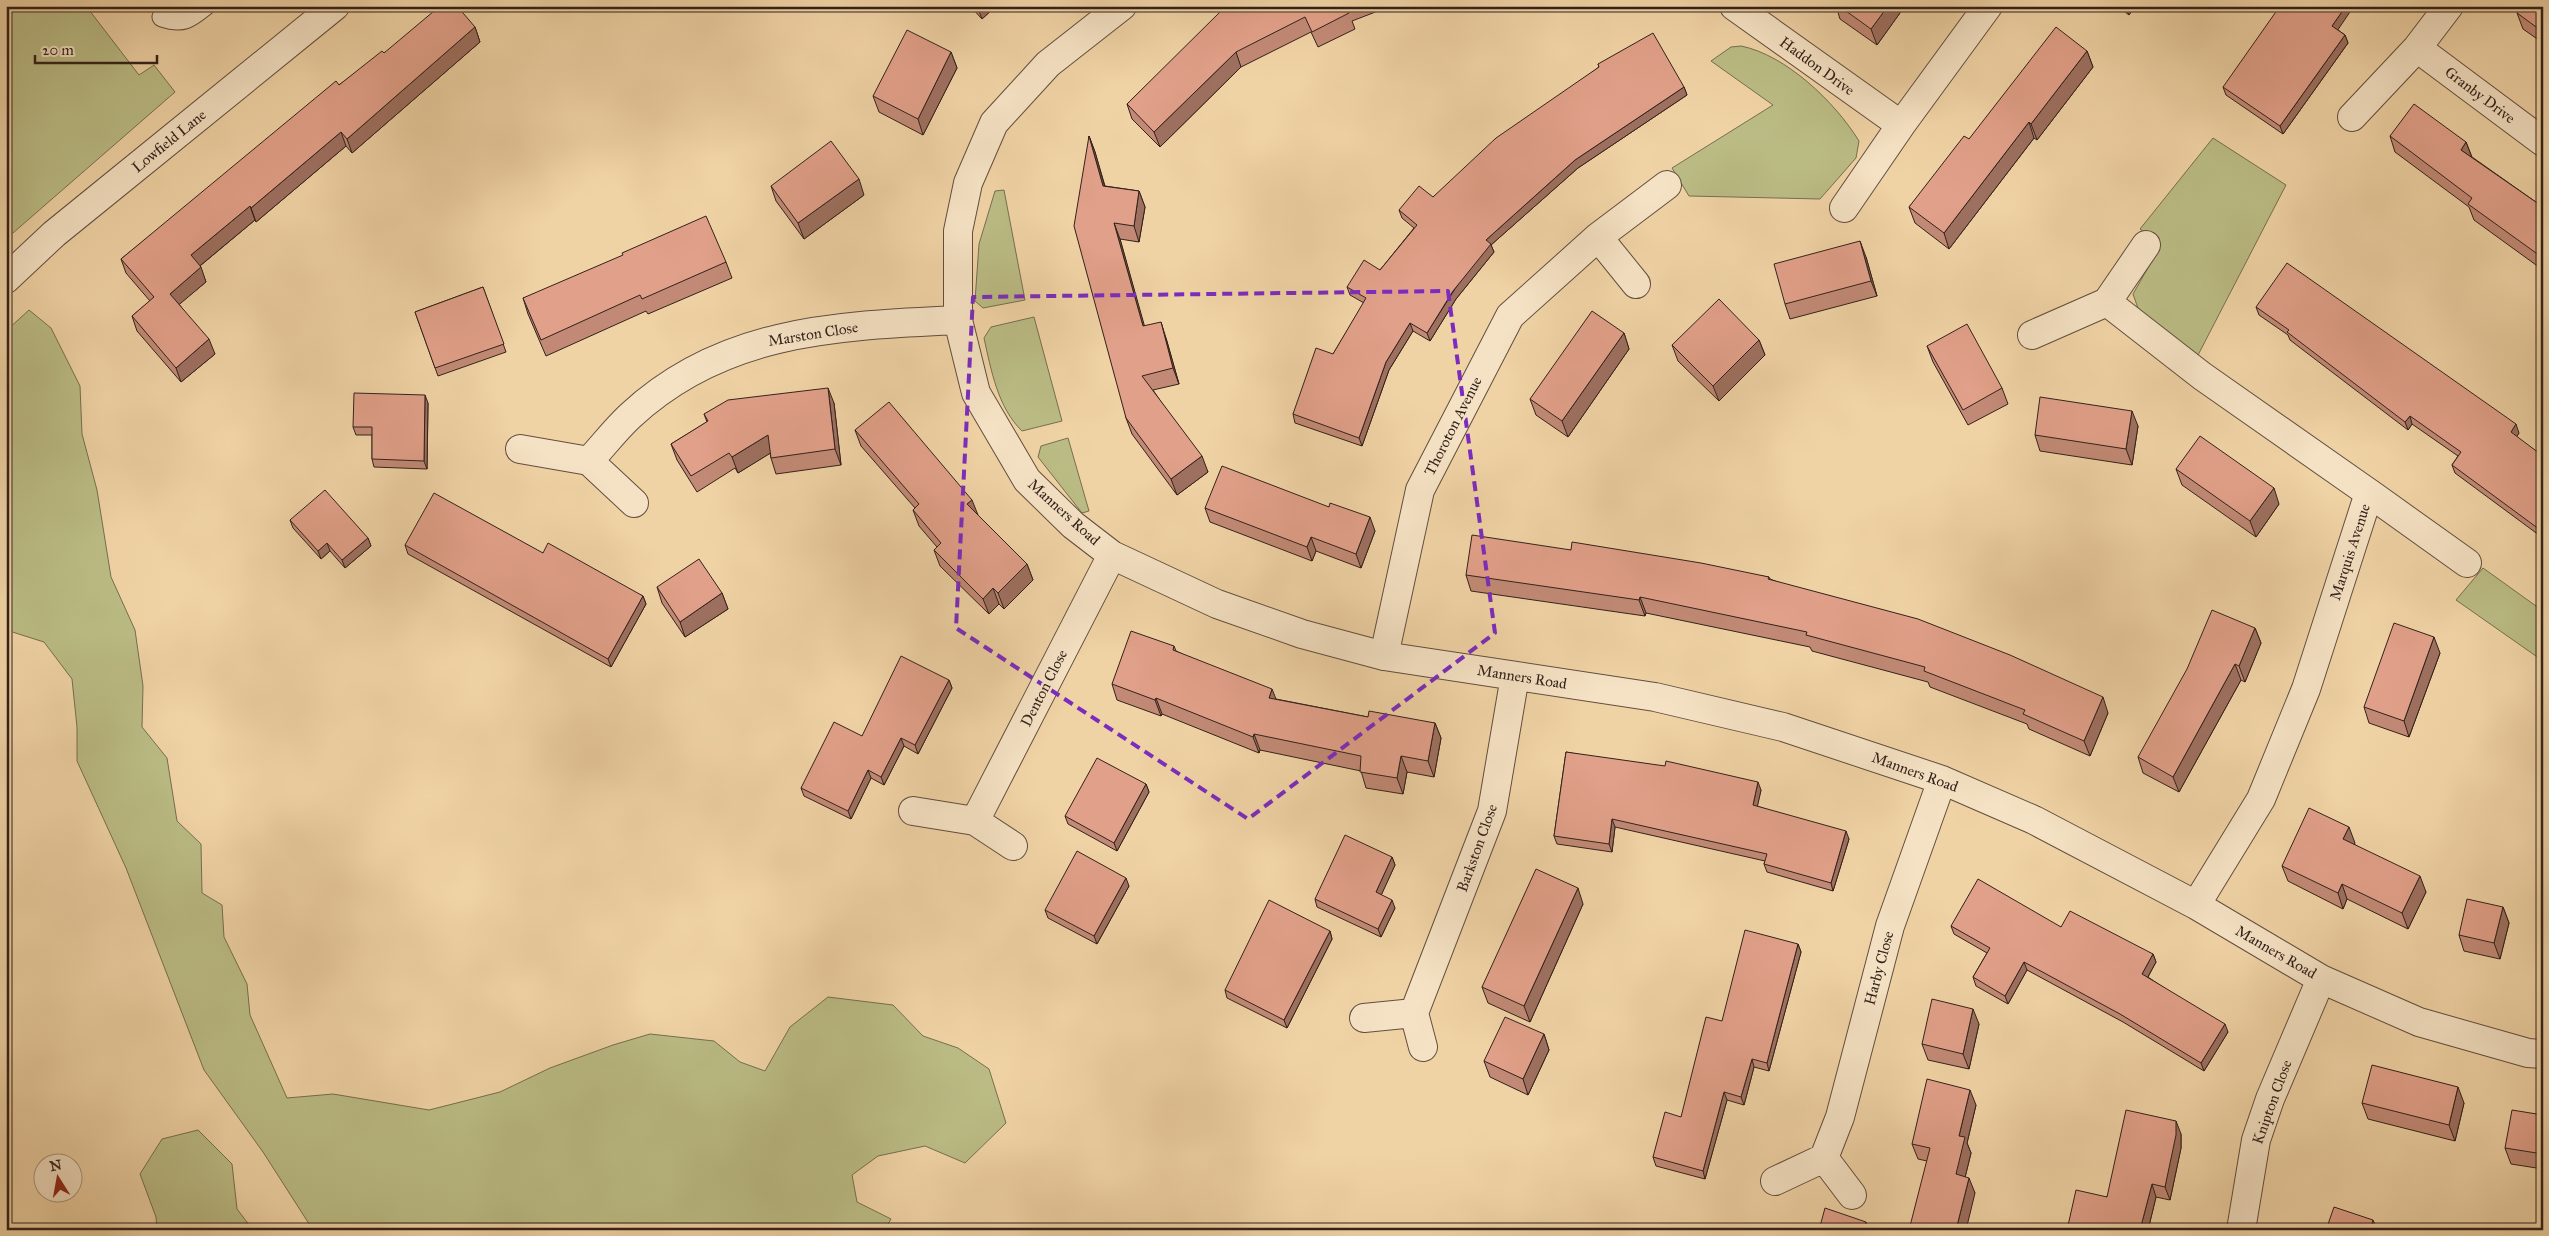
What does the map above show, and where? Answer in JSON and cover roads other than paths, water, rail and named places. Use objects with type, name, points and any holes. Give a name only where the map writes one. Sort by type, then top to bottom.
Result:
[{"type":"street","name":"Lowfield Lane","points":[[6,279],[54,234],[335,6]]},
{"type":"street","name":"Manners Road","points":[[1122,6],[1048,64],[994,123],[968,183],[958,231],[958,320],[976,392],[1027,480],[1073,525],[1112,555],[1217,604],[1302,634],[1384,656],[1655,698],[1783,727],[1942,780],[2034,820],[2196,905],[2321,979],[2419,1022],[2528,1053],[2543,1054]]},
{"type":"street","name":"Haddon Drive","points":[[1734,6],[1901,126]]},
{"type":"street","points":[[1844,208],[1988,6]]},
{"type":"street","points":[[2352,117],[2417,48],[2449,6]]},
{"type":"street","name":"Granby Drive","points":[[2417,48],[2543,142]]},
{"type":"street","name":"Thoroton Avenue","points":[[1384,656],[1420,490],[1510,316],[1598,237],[1668,185]]},
{"type":"street","points":[[1598,237],[1636,284]]},
{"type":"street","points":[[2032,335],[2106,302],[2146,245]]},
{"type":"street","name":"Marquis Avenue","points":[[2106,302],[2202,376],[2369,493],[2306,689],[2261,799],[2196,905]]},
{"type":"street","name":"Marston Close","points":[[590,461],[630,416],[666,387],[704,365],[764,341],[819,330],[958,320]]},
{"type":"street","points":[[520,449],[590,461],[634,503]]},
{"type":"street","points":[[2369,493],[2467,563]]},
{"type":"street","name":"Denton Close","points":[[975,821],[1112,555]]},
{"type":"street","name":"Barkston Close","points":[[1414,1013],[1492,812],[1515,676]]},
{"type":"street","name":"Harby Close","points":[[1824,1158],[1840,1117],[1890,926],[1942,780]]},
{"type":"street","points":[[913,810],[975,821],[1013,846]]},
{"type":"street","name":"Knipton Close","points":[[2241,1230],[2256,1140],[2270,1099],[2321,979]]},
{"type":"street","points":[[1364,1018],[1414,1013],[1423,1047]]},
{"type":"street","points":[[1775,1181],[1824,1158],[1852,1194]]},
{"type":"lane","points":[[162,18],[177,22],[191,17],[205,6]]}]
